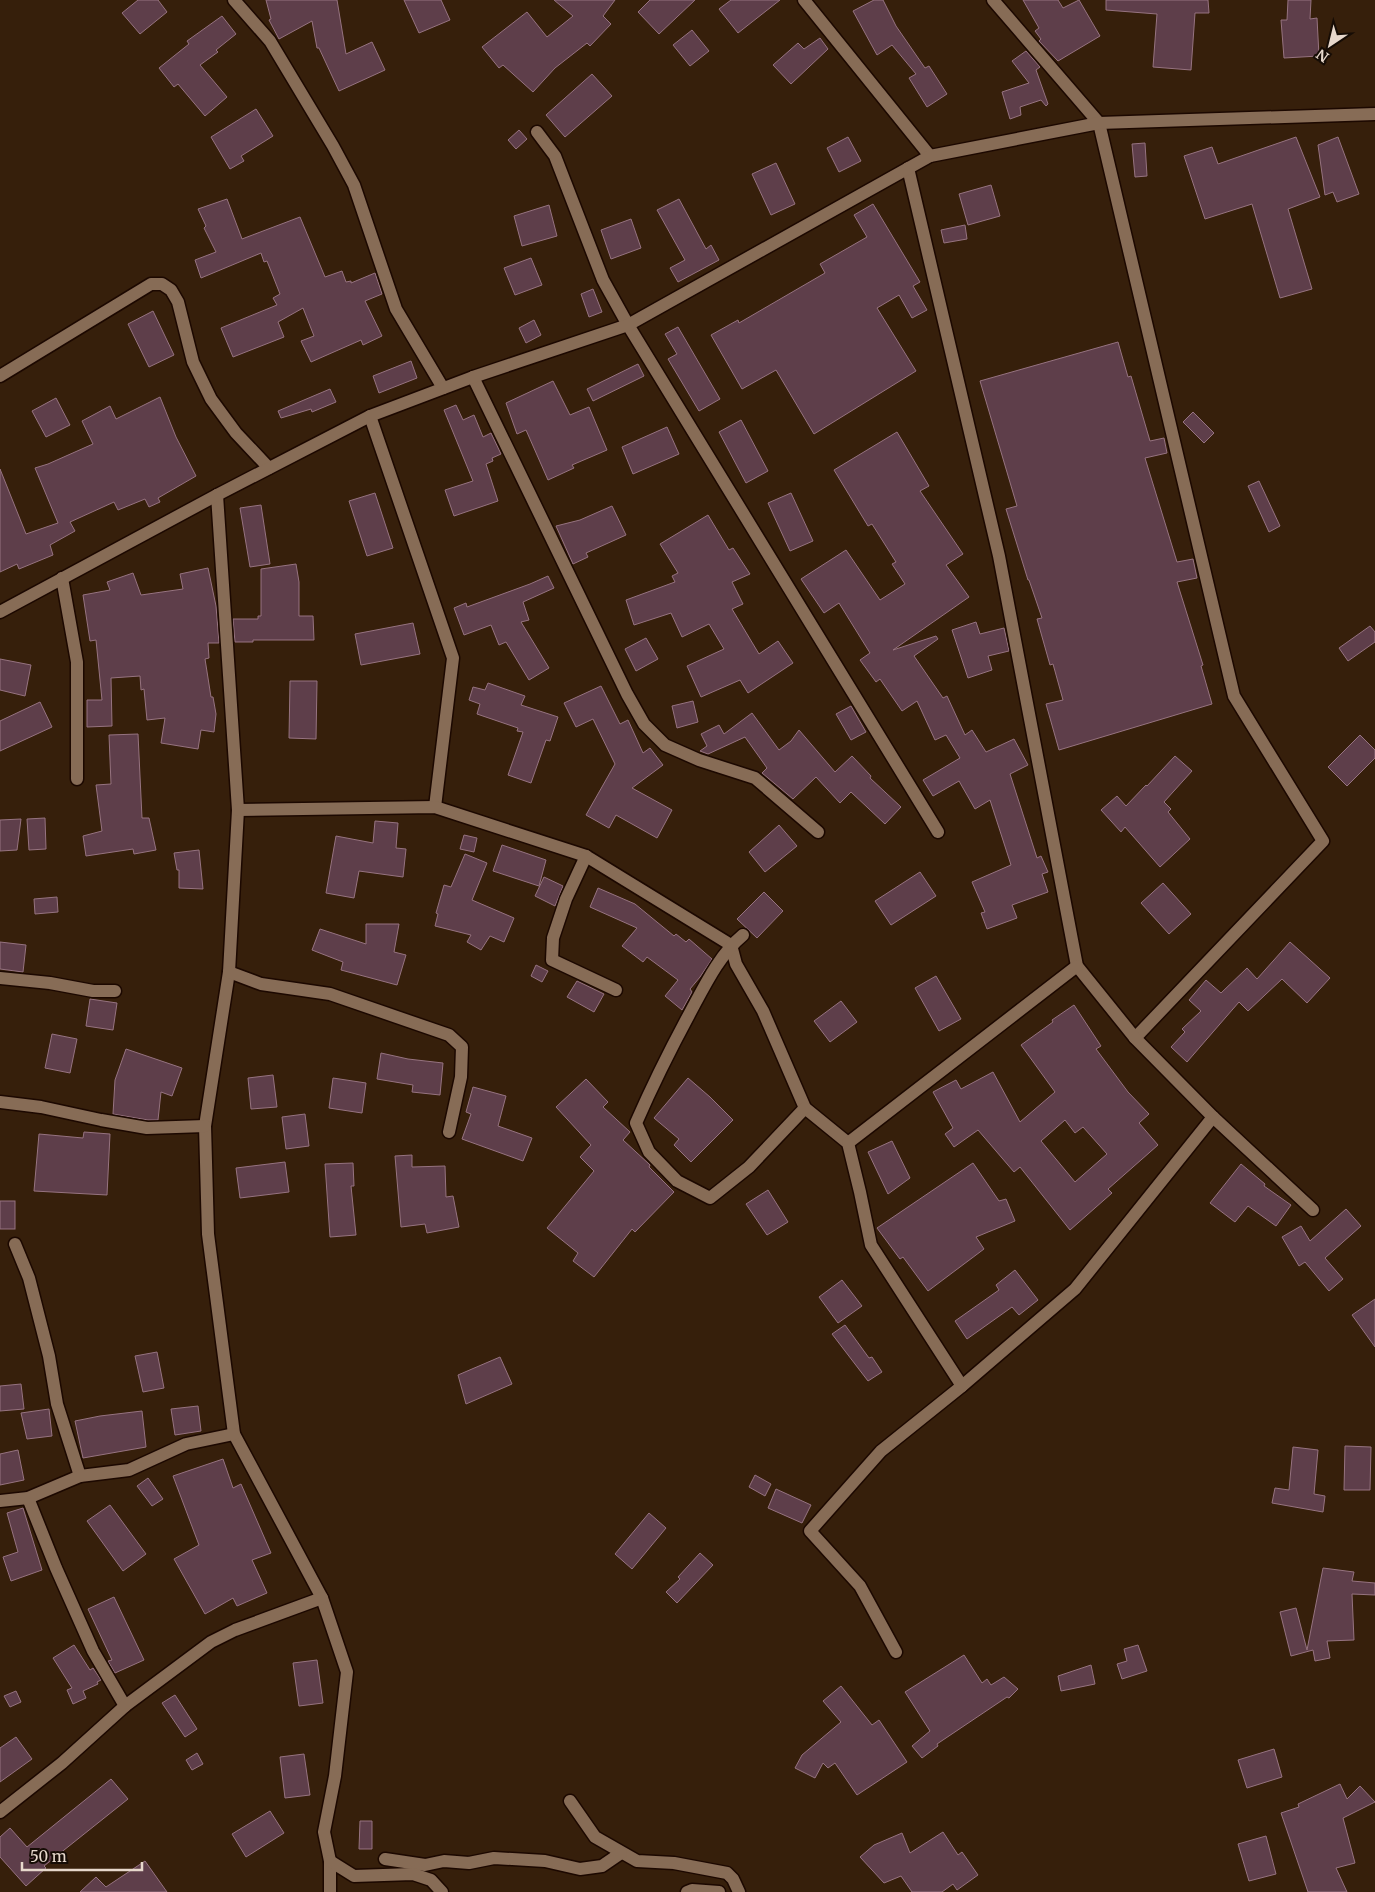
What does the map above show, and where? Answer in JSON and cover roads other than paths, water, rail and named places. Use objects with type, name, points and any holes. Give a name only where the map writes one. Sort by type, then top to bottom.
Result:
[{"type":"street","points":[[234,0],[270,41],[333,146],[354,185],[396,309],[443,388]]},
{"type":"street","points":[[804,0],[930,156]]},
{"type":"street","points":[[993,0],[1099,123],[1234,696],[1323,841],[1135,1038]]},
{"type":"street","points":[[0,612],[217,495],[370,416],[473,377],[628,325],[930,156],[1099,123],[1375,114]]},
{"type":"street","points":[[537,132],[555,156],[603,280],[628,325],[938,832]]},
{"type":"street","points":[[908,168],[1000,556],[1076,966],[1135,1038],[1212,1117],[1313,1210]]},
{"type":"street","points":[[0,376],[151,284],[162,284],[171,290],[178,302],[193,362],[211,399],[236,433],[269,468]]},
{"type":"street","points":[[473,377],[627,694],[644,724],[666,745],[699,760],[755,778],[818,832]]},
{"type":"street","points":[[370,416],[453,658],[435,807]]},
{"type":"street","points":[[217,495],[238,810],[229,972],[205,1126],[208,1234],[234,1434],[322,1598],[347,1672],[335,1776],[324,1832],[330,1861],[330,1892]]},
{"type":"street","points":[[62,578],[77,662],[77,779]]},
{"type":"street","points":[[238,810],[435,807],[586,856],[731,945],[736,964],[763,1011],[806,1108],[848,1143],[871,1245],[962,1386]]},
{"type":"street","points":[[586,856],[566,899],[553,938],[552,960],[616,990]]},
{"type":"street","points":[[743,935],[731,945],[702,992],[665,1059],[636,1123],[649,1152],[677,1181],[710,1198],[748,1167],[806,1108]]},
{"type":"street","points":[[848,1143],[1076,966]]},
{"type":"street","points":[[229,972],[261,984],[330,994],[449,1035],[462,1047],[461,1077],[449,1132]]},
{"type":"street","points":[[0,978],[50,983],[93,991],[115,991]]},
{"type":"street","points":[[0,1102],[147,1128],[205,1126]]},
{"type":"street","points":[[896,1652],[860,1586],[810,1531],[881,1451],[962,1386],[1075,1289],[1212,1117]]},
{"type":"street","points":[[15,1244],[29,1278],[49,1356],[57,1404],[80,1476]]},
{"type":"street","points":[[0,1501],[28,1498],[80,1476],[129,1470],[186,1444],[234,1434]]},
{"type":"street","points":[[28,1498],[56,1568],[93,1651],[124,1706]]},
{"type":"street","points":[[0,1812],[62,1763],[124,1706],[211,1642],[235,1630],[322,1598]]},
{"type":"street","points":[[570,1801],[594,1837],[621,1853],[637,1861],[674,1863],[727,1873],[733,1879],[739,1892]]},
{"type":"street","points":[[385,1859],[425,1865],[444,1861],[469,1863],[494,1858],[545,1861],[580,1869],[602,1866],[621,1853]]},
{"type":"street","points":[[330,1861],[354,1876],[414,1874],[431,1880],[442,1892]]},
{"type":"street","points":[[687,1892],[692,1890],[719,1892]]}]
